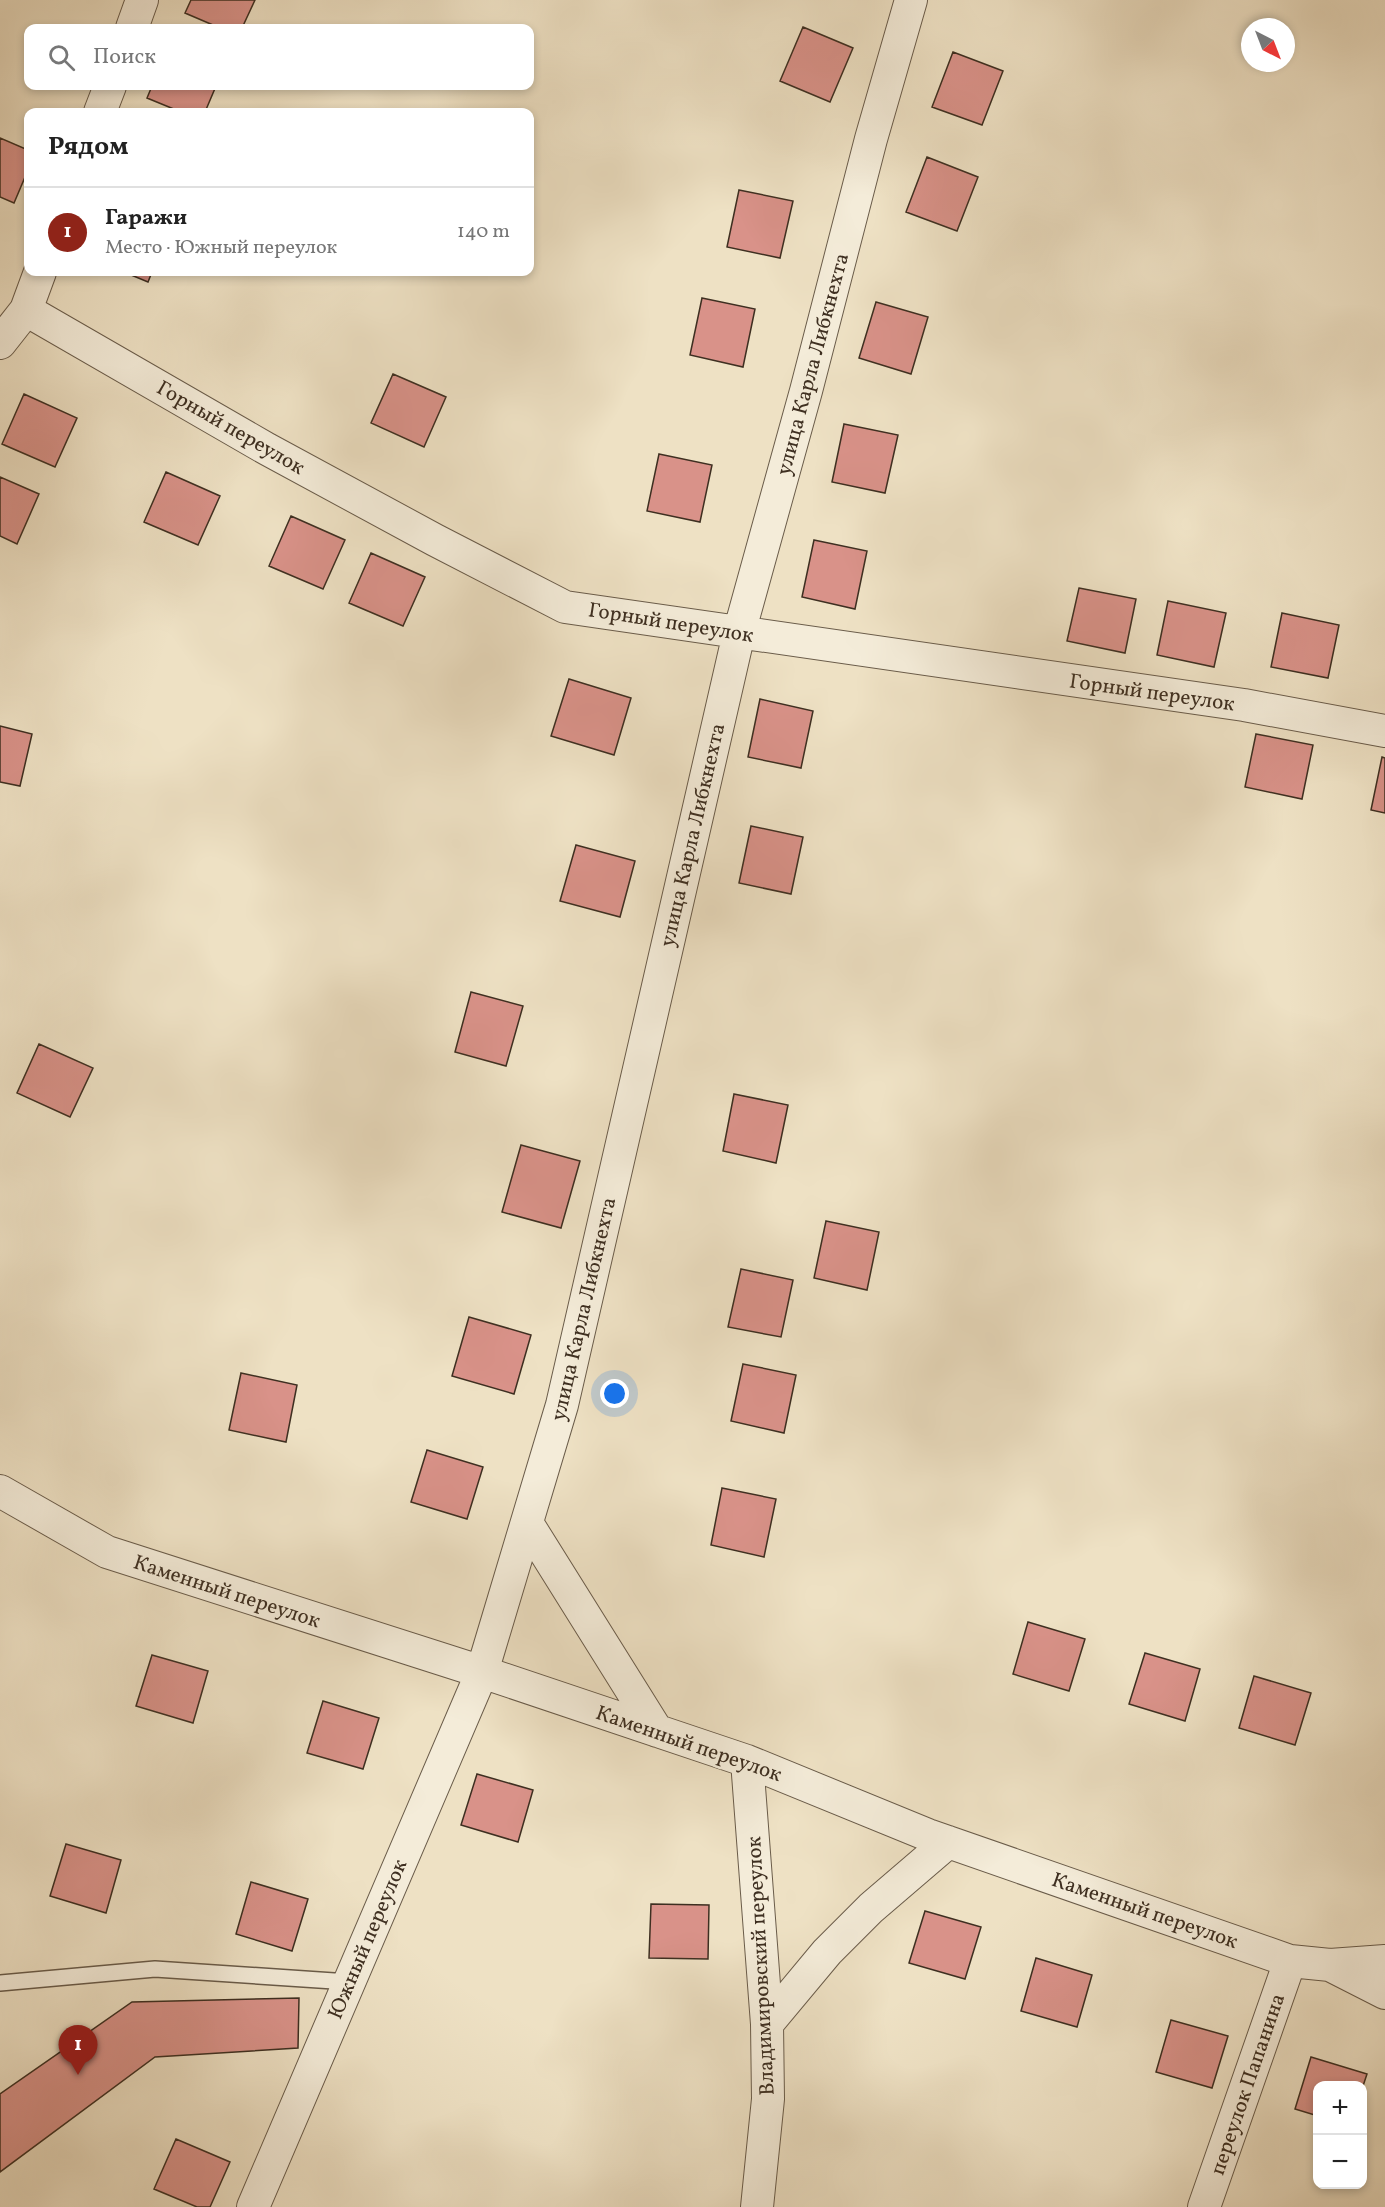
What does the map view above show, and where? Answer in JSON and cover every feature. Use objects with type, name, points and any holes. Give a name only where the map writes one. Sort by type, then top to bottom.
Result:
[{"type":"street","points":[[133,24],[142,0]]},
{"type":"street","name":"улица Карла Либкнехта","points":[[482,1672],[562,1405],[739,633],[806,391],[871,139],[911,0]]},
{"type":"street","points":[[102,108],[108,90]]},
{"type":"street","points":[[0,343],[26,310],[39,276]]},
{"type":"street","name":"Горный переулок","points":[[26,310],[267,449],[565,607],[1244,705],[1385,731]]},
{"type":"street","name":"Каменный переулок","points":[[0,1491],[107,1552],[482,1672],[747,1761],[948,1842],[1290,1961],[1330,1965],[1385,1961]]},
{"type":"street","points":[[526,1523],[657,1731]]},
{"type":"street","name":"Южный переулок","points":[[253,2207],[482,1672]]},
{"type":"street","name":"Владимировский переулок","points":[[747,1761],[767,2024],[768,2099],[757,2207]]},
{"type":"street","points":[[767,2024],[827,1953],[871,1908],[948,1842]]},
{"type":"street","name":"переулок Папанина","points":[[1204,2207],[1290,1961]]},
{"type":"street","points":[[1330,1965],[1385,1993]]},
{"type":"lane","points":[[0,1983],[155,1969],[349,1982]]},
{"type":"building","points":[[191,0],[255,0],[244,24],[211,24],[185,13]]},
{"type":"building","points":[[803,27],[853,48],[830,102],[780,81]]},
{"type":"building","points":[[953,52],[1003,71],[982,125],[932,107]]},
{"type":"building","points":[[150,90],[214,90],[207,108],[171,108],[147,98]]},
{"type":"building","points":[[0,138],[24,148],[24,179],[14,203],[0,197]]},
{"type":"building","points":[[927,157],[978,177],[957,231],[906,212]]},
{"type":"building","points":[[739,190],[793,201],[780,258],[727,247]]},
{"type":"building","points":[[134,276],[150,276],[148,282]]},
{"type":"building","points":[[702,298],[755,309],[743,367],[690,355]]},
{"type":"building","points":[[876,302],[928,317],[911,374],[859,358]]},
{"type":"building","points":[[393,374],[446,397],[424,447],[371,423]]},
{"type":"building","points":[[24,394],[77,418],[55,467],[2,444]]},
{"type":"building","points":[[844,424],[898,435],[885,493],[832,482]]},
{"type":"building","points":[[659,454],[712,465],[700,522],[647,511]]},
{"type":"building","points":[[166,472],[220,496],[198,545],[144,522]]},
{"type":"building","points":[[0,477],[39,494],[17,544],[0,536]]},
{"type":"building","points":[[291,516],[345,540],[323,589],[269,566]]},
{"type":"building","points":[[814,540],[867,551],[855,609],[802,597]]},
{"type":"building","points":[[371,553],[425,577],[403,626],[349,603]]},
{"type":"building","points":[[1079,588],[1136,599],[1125,653],[1067,641]]},
{"type":"building","points":[[1168,601],[1226,613],[1214,667],[1157,655]]},
{"type":"building","points":[[1282,613],[1339,625],[1328,678],[1271,667]]},
{"type":"building","points":[[569,679],[631,698],[614,755],[551,736]]},
{"type":"building","points":[[760,699],[813,711],[801,768],[748,757]]},
{"type":"building","points":[[0,726],[32,734],[20,786],[0,782]]},
{"type":"building","points":[[1256,734],[1313,745],[1302,799],[1245,787]]},
{"type":"building","points":[[1382,757],[1385,758],[1385,813],[1371,810]]},
{"type":"building","points":[[751,826],[803,837],[791,894],[739,883]]},
{"type":"building","points":[[576,845],[635,861],[620,917],[560,901]]},
{"type":"building","points":[[471,992],[523,1006],[506,1066],[455,1052]]},
{"type":"building","points":[[39,1044],[93,1068],[70,1117],[17,1093]]},
{"type":"building","points":[[734,1094],[788,1105],[776,1163],[723,1151]]},
{"type":"building","points":[[521,1145],[580,1161],[561,1228],[502,1212]]},
{"type":"building","points":[[826,1221],[879,1232],[867,1290],[814,1278]]},
{"type":"building","points":[[741,1269],[793,1280],[781,1337],[728,1327]]},
{"type":"building","points":[[469,1317],[531,1335],[514,1394],[452,1376]]},
{"type":"building","points":[[743,1364],[796,1375],[784,1433],[731,1421]]},
{"type":"building","points":[[241,1373],[297,1385],[286,1442],[229,1430]]},
{"type":"building","points":[[427,1450],[483,1467],[467,1519],[411,1502]]},
{"type":"building","points":[[722,1488],[776,1499],[764,1557],[711,1545]]},
{"type":"building","points":[[1028,1622],[1085,1639],[1069,1691],[1013,1674]]},
{"type":"building","points":[[1145,1653],[1200,1669],[1185,1721],[1129,1704]]},
{"type":"building","points":[[152,1655],[208,1671],[193,1723],[136,1706]]},
{"type":"building","points":[[1254,1676],[1311,1693],[1295,1745],[1239,1728]]},
{"type":"building","points":[[323,1701],[379,1718],[363,1769],[307,1753]]},
{"type":"building","points":[[477,1774],[533,1790],[518,1842],[461,1825]]},
{"type":"building","points":[[66,1844],[121,1860],[106,1913],[50,1896]]},
{"type":"building","points":[[251,1882],[308,1899],[292,1951],[236,1934]]},
{"type":"building","points":[[651,1904],[709,1905],[708,1959],[649,1958]]},
{"type":"building","points":[[925,1911],[981,1927],[965,1979],[909,1963]]},
{"type":"building","points":[[1036,1958],[1092,1975],[1077,2027],[1021,2011]]},
{"type":"building","points":[[299,1998],[298,2048],[155,2057],[0,2172],[0,2094],[132,2002]]},
{"type":"building","points":[[1171,2020],[1228,2036],[1212,2088],[1156,2072]]},
{"type":"building","points":[[1311,2057],[1367,2074],[1365,2081],[1313,2081],[1313,2114],[1295,2109]]},
{"type":"building","points":[[176,2139],[230,2162],[210,2207],[197,2207],[154,2189]]},
{"type":"place","name":"Гаражи","points":[[78,2075]]}]
